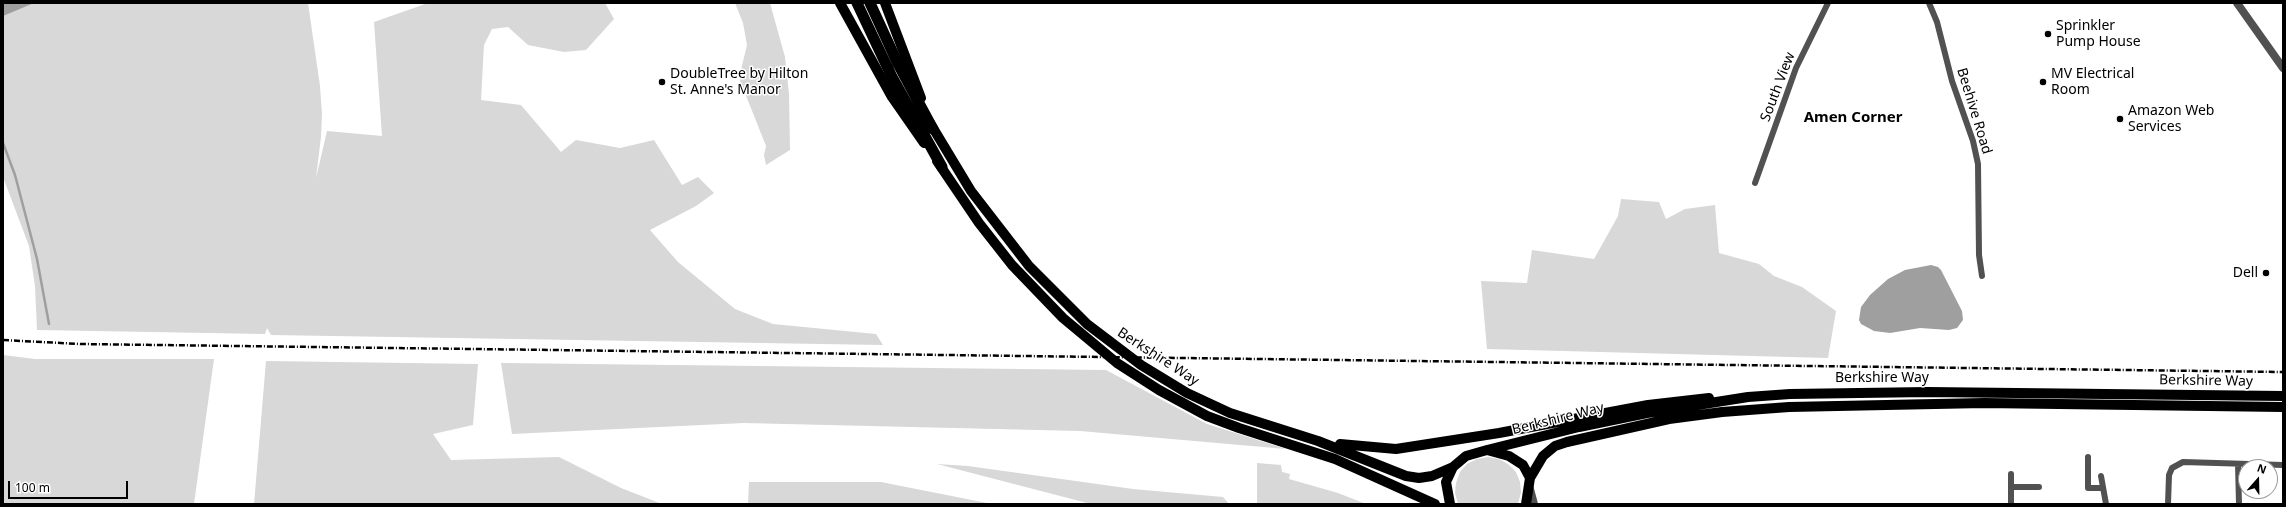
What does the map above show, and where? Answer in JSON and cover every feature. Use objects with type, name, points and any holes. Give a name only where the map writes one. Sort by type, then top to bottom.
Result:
[{"type":"highway","name":"Berkshire Way","points":[[840,3],[892,97],[942,167],[979,223],[1012,265],[1049,304],[1092,343],[1134,374],[1207,416],[1335,459],[1435,504]]},
{"type":"highway","points":[[857,3],[892,77],[942,167]]},
{"type":"highway","points":[[870,3],[898,64],[933,129]]},
{"type":"highway","name":"Berkshire Way","points":[[885,3],[933,129],[971,190],[1013,247],[1054,293],[1107,341],[1157,376],[1187,393],[1230,413],[1318,441],[1412,477],[1432,476],[1453,467],[1466,456],[1610,420],[1748,397],[1790,394],[1921,392],[2283,396]]},
{"type":"highway","points":[[1318,441],[1366,448],[1396,449],[1469,438],[1648,405],[1709,398],[1748,397]]},
{"type":"highway","name":"Berkshire Way","points":[[1530,478],[1543,456],[1555,446],[1668,419],[1735,411],[1789,407],[1984,403],[2283,407]]},
{"type":"highway","points":[[1487,450],[1503,454],[1518,461],[1530,478],[1530,489],[1526,504]]},
{"type":"highway","points":[[1450,504],[1446,482],[1453,467]]},
{"type":"street","name":"South View","points":[[1755,183],[1796,68],[1828,3]]},
{"type":"street","name":"Beehive Road","points":[[1929,3],[1938,22],[1952,81],[1973,140],[1978,164],[1979,255],[1982,276]]},
{"type":"street","points":[[2237,3],[2283,68]]},
{"type":"street","points":[[2088,456],[2088,488],[2102,488]]},
{"type":"street","points":[[2168,504],[2169,475],[2172,468],[2180,464],[2238,464]]},
{"type":"street","points":[[2010,504],[2011,474]]},
{"type":"street","points":[[2101,476],[2106,504]]},
{"type":"street","points":[[2011,488],[2039,487]]},
{"type":"street","points":[[1530,489],[1534,504]]},
{"type":"shaded area","points":[[3,3],[308,3],[320,86],[322,114],[316,178],[327,131],[382,136],[374,22],[428,3],[605,3],[614,19],[586,50],[564,52],[528,45],[508,27],[492,29],[484,45],[481,100],[521,105],[561,152],[576,140],[620,148],[654,140],[682,185],[698,177],[714,193],[696,206],[650,230],[678,262],[735,309],[773,324],[876,334],[883,345],[271,335],[267,328],[265,334],[37,330],[35,286],[29,246],[3,177]]},
{"type":"shaded area","points":[[3,3],[34,3],[3,16]]},
{"type":"shaded area","points":[[735,3],[770,3],[785,57],[789,94],[790,150],[766,165],[764,155],[766,146],[739,78],[747,45],[743,23]]},
{"type":"shaded area","points":[[1621,199],[1659,202],[1666,219],[1685,209],[1715,205],[1719,253],[1759,264],[1774,276],[1802,287],[1836,311],[1828,358],[1487,349],[1481,281],[1527,283],[1532,250],[1594,259],[1618,216]]},
{"type":"shaded area","points":[[1931,265],[1938,267],[1941,270],[1962,311],[1963,320],[1957,328],[1949,330],[1920,328],[1890,333],[1874,331],[1861,324],[1859,320],[1861,307],[1870,295],[1888,279],[1905,270]]},
{"type":"shaded area","points":[[3,355],[35,359],[214,359],[194,504],[3,504]]},
{"type":"shaded area","points":[[266,361],[478,364],[473,425],[433,434],[451,460],[559,457],[621,488],[662,504],[254,504]]},
{"type":"shaded area","points":[[501,363],[1106,370],[1207,424],[1286,449],[1080,431],[744,423],[512,434]]},
{"type":"shaded area","points":[[1488,457],[1499,459],[1508,464],[1516,472],[1520,482],[1521,492],[1518,504],[1458,504],[1455,493],[1456,483],[1460,472],[1467,464],[1477,459]]},
{"type":"shaded area","points":[[1257,463],[1281,465],[1282,472],[1290,474],[1289,479],[1338,493],[1366,504],[1257,504]]},
{"type":"shaded area","points":[[937,464],[968,466],[1133,489],[1223,497],[1229,504],[1091,504]]},
{"type":"shaded area","points":[[749,482],[881,482],[992,504],[748,504]]},
{"type":"waterway","points":[[3,143],[15,175],[37,259],[49,324]]},
{"type":"railway","points":[[3,340],[80,344],[2283,372]]},
{"type":"place","name":"Sprinkler Pump House","points":[[2048,34]]},
{"type":"place","name":"DoubleTree by Hilton St. Anne's Manor","points":[[662,82]]},
{"type":"place","name":"MV Electrical Room","points":[[2043,82]]},
{"type":"place","name":"Amazon Web Services","points":[[2120,119]]},
{"type":"place","name":"Dell","points":[[2266,273]]},
{"type":"district","name":"Amen Corner","points":[[1853,118]]}]
